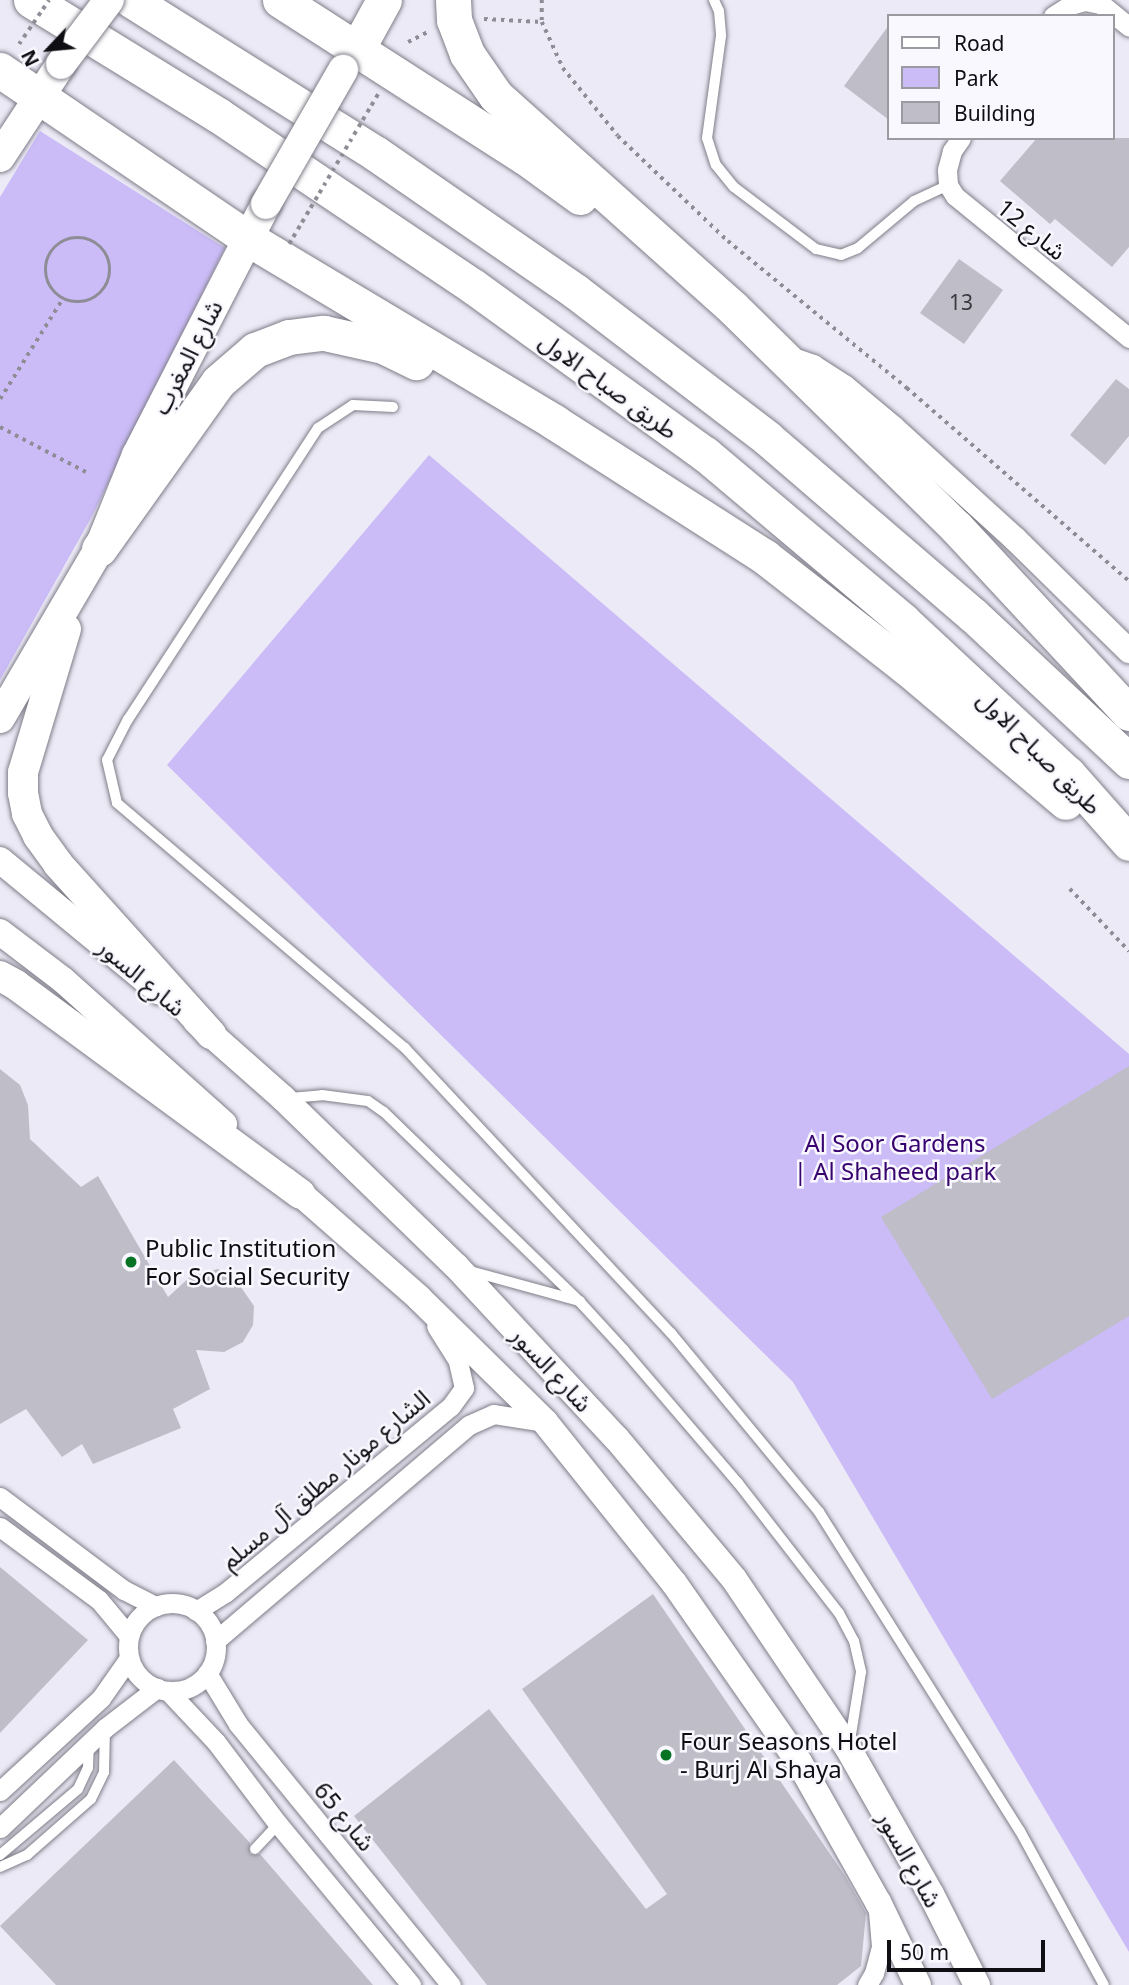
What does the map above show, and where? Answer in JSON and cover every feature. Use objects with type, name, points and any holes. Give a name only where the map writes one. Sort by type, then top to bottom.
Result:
[{"type":"highway","name":"طريق صباح الاول","points":[[32,0],[218,115],[463,279],[705,454],[902,620],[1068,774],[1129,843]]},
{"type":"highway","points":[[131,0],[374,153],[575,291],[629,332],[809,474],[973,615],[1129,761]]},
{"type":"highway","points":[[280,0],[349,61],[525,157],[733,308]]},
{"type":"highway","name":"شارع المغرب","points":[[349,61],[384,0]]},
{"type":"highway","points":[[453,0],[454,20],[467,54],[496,96],[733,308],[956,527],[1129,713]]},
{"type":"highway","points":[[10,57],[38,95],[247,238],[554,422],[765,557],[906,667],[1129,859]]},
{"type":"highway","points":[[99,550],[218,382],[246,356],[278,340],[324,333],[383,346],[491,400],[554,422]]},
{"type":"main road","points":[[0,158],[38,95],[109,0]]},
{"type":"main road","name":"شارع المغرب","points":[[0,718],[99,550],[137,455],[247,238],[349,61]]},
{"type":"main road","points":[[80,584],[23,772],[27,814],[58,864],[211,1034]]},
{"type":"main road","name":"شارع السور","points":[[0,860],[211,1034],[283,1098],[456,1266],[617,1439],[734,1579],[848,1748],[931,1894],[977,1985]]},
{"type":"main road","name":"شارع السور","points":[[0,932],[63,980],[155,1060],[419,1298],[545,1422],[674,1583],[799,1762],[878,1902],[918,1985]]},
{"type":"main road","points":[[0,976],[301,1194]]},
{"type":"street","points":[[1062,7],[1085,1],[1101,4],[1113,14]]},
{"type":"street","points":[[1115,16],[1129,27]]},
{"type":"street","points":[[948,185],[947,170],[952,151],[960,140]]},
{"type":"street","name":"شارع 12","points":[[948,185],[965,207],[1129,338]]},
{"type":"street","points":[[785,360],[805,363],[826,375],[893,428],[1034,557],[1129,651]]},
{"type":"street","name":"الشارع مونار مطلق آل مسلم","points":[[196,1611],[225,1593],[451,1406],[464,1388],[458,1360],[419,1298]]},
{"type":"street","name":"الشارع مونار مطلق آل مسلم","points":[[215,1641],[469,1425],[494,1414],[545,1422]]},
{"type":"street","points":[[0,1497],[124,1590],[156,1606]]},
{"type":"street","points":[[0,1527],[99,1600],[130,1636]]},
{"type":"street","points":[[0,1791],[101,1698],[129,1658],[130,1636],[135,1623],[156,1606],[177,1603],[196,1611],[212,1629],[215,1653],[207,1673],[190,1687],[163,1690],[105,1728],[0,1828]]},
{"type":"street","points":[[129,1658],[140,1676],[163,1690],[216,1742],[278,1824],[411,1985]]},
{"type":"street","name":"شارع 65","points":[[207,1673],[238,1724],[451,1985]]},
{"type":"street","points":[[867,1985],[874,1973],[881,1946],[878,1902]]},
{"type":"lane","points":[[714,0],[722,23],[708,138],[716,165],[734,187],[816,249],[842,255],[858,248],[914,201],[948,185]]},
{"type":"lane","points":[[393,407],[353,405],[318,428],[128,719],[107,760],[117,803],[405,1048],[671,1333],[819,1512],[1020,1830],[1104,1985]]},
{"type":"lane","points":[[283,1098],[322,1095],[368,1101],[384,1112],[580,1301],[738,1483],[839,1613],[854,1641],[861,1672],[848,1748]]},
{"type":"lane","points":[[456,1266],[512,1285],[580,1301]]},
{"type":"lane","points":[[0,1867],[27,1855],[91,1799],[104,1772],[105,1728]]},
{"type":"lane","points":[[0,1855],[78,1789],[88,1768],[89,1743]]},
{"type":"lane","points":[[255,1849],[278,1824]]},
{"type":"path","points":[[10,57],[49,0]]},
{"type":"path","points":[[542,0],[542,22],[563,68],[618,136],[728,241],[907,388],[1129,581]]},
{"type":"path","points":[[483,19],[542,22]]},
{"type":"path","points":[[289,244],[380,91]]},
{"type":"path","points":[[68,239],[92,241],[108,260],[106,284],[88,300],[64,298],[48,279],[49,255],[68,239]]},
{"type":"path","points":[[0,399],[64,298]]},
{"type":"path","points":[[0,428],[86,472]]},
{"type":"path","points":[[1070,889],[1129,951]]},
{"type":"green space","points":[[40,131],[225,248],[91,518],[0,680],[0,197]]},
{"type":"green space","name":"Al Soor Gardens | Al Shaheed park","points":[[429,455],[1129,1054],[1129,1952],[793,1382],[167,765]]},
{"type":"building","points":[[888,26],[888,119],[844,86]]},
{"type":"building","points":[[1129,138],[1129,247],[1112,267],[1055,219],[1050,224],[1000,181],[1035,140]]},
{"type":"building","points":[[959,259],[1003,290],[964,344],[920,313]]},
{"type":"building","points":[[1116,379],[1129,389],[1129,436],[1105,465],[1070,435]]},
{"type":"building","points":[[1129,1066],[1129,1316],[992,1399],[881,1217]]},
{"type":"building","points":[[0,1069],[20,1085],[28,1105],[30,1139],[81,1187],[98,1176],[168,1297],[191,1276],[218,1269],[236,1280],[254,1306],[253,1325],[243,1342],[224,1352],[196,1350],[210,1389],[173,1409],[181,1428],[93,1464],[82,1444],[62,1457],[26,1409],[0,1424]]},
{"type":"building","points":[[0,1567],[88,1640],[0,1733]]},
{"type":"building","points":[[653,1594],[845,1876],[866,1913],[861,1966],[837,1985],[487,1985],[354,1816],[489,1709],[646,1909],[667,1894],[522,1689]]},
{"type":"building","points":[[174,1760],[250,1843],[250,1854],[260,1854],[373,1985],[56,1985],[0,1926]]},
{"type":"place","name":"Public Institution For Social Security","points":[[131,1262]]},
{"type":"place","name":"Four Seasons Hotel - Burj Al Shaya","points":[[666,1755]]}]
